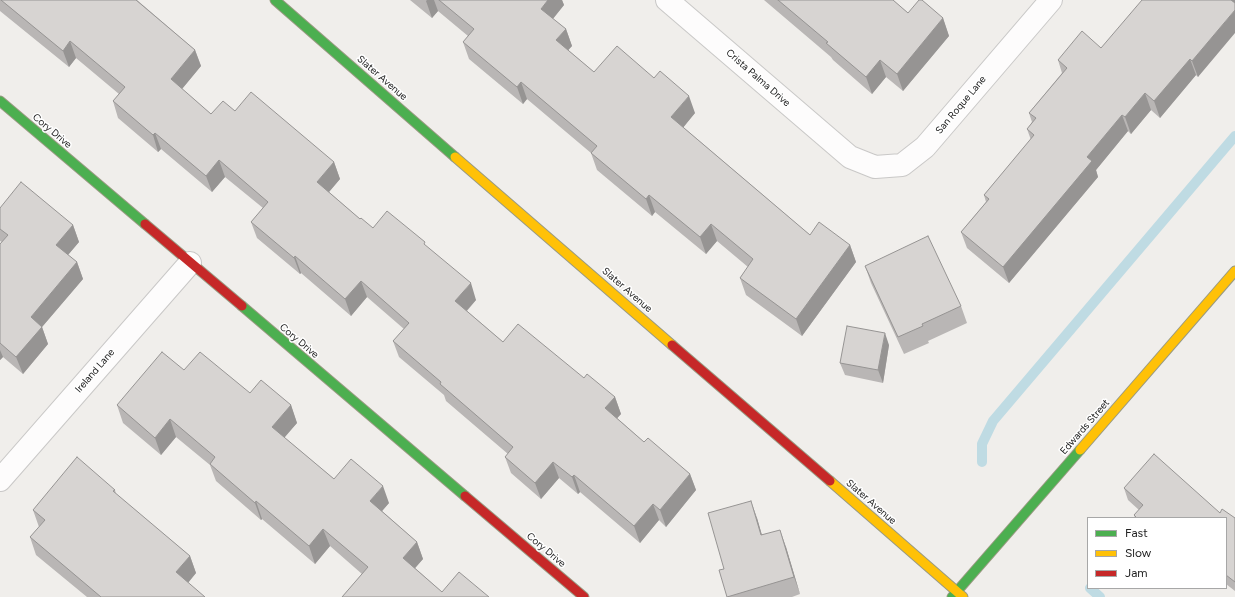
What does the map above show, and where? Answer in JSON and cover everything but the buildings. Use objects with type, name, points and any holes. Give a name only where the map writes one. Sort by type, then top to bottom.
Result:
[{"type":"street","name":"Slater Avenue","points":[[275,0],[957,595]]},
{"type":"street","name":"Crista Palma Drive","points":[[667,0],[850,157]]},
{"type":"street","name":"San Roque Lane","points":[[850,157],[875,167],[902,165],[919,152],[925,147],[1051,0]]},
{"type":"street","name":"Cory Drive","points":[[0,101],[584,597]]},
{"type":"street","name":"Ireland Lane","points":[[0,480],[190,263]]},
{"type":"street","name":"Edwards Street","points":[[957,595],[1235,271]]},
{"type":"waterway","points":[[982,462],[982,444],[993,421],[1235,136]]},
{"type":"waterway","points":[[1091,589],[1100,597]]},
{"type":"traffic: fast","points":[[275,0],[455,157]]},
{"type":"traffic: fast","points":[[0,101],[145,224]]},
{"type":"traffic: fast","points":[[242,306],[465,496]]},
{"type":"traffic: fast","points":[[952,597],[1080,450]]},
{"type":"traffic: slow","points":[[455,157],[672,345]]},
{"type":"traffic: slow","points":[[1080,450],[1235,271]]},
{"type":"traffic: slow","points":[[830,481],[963,597]]},
{"type":"traffic: jam","points":[[145,224],[242,306]]},
{"type":"traffic: jam","points":[[672,345],[830,481]]},
{"type":"traffic: jam","points":[[465,496],[584,597]]}]
